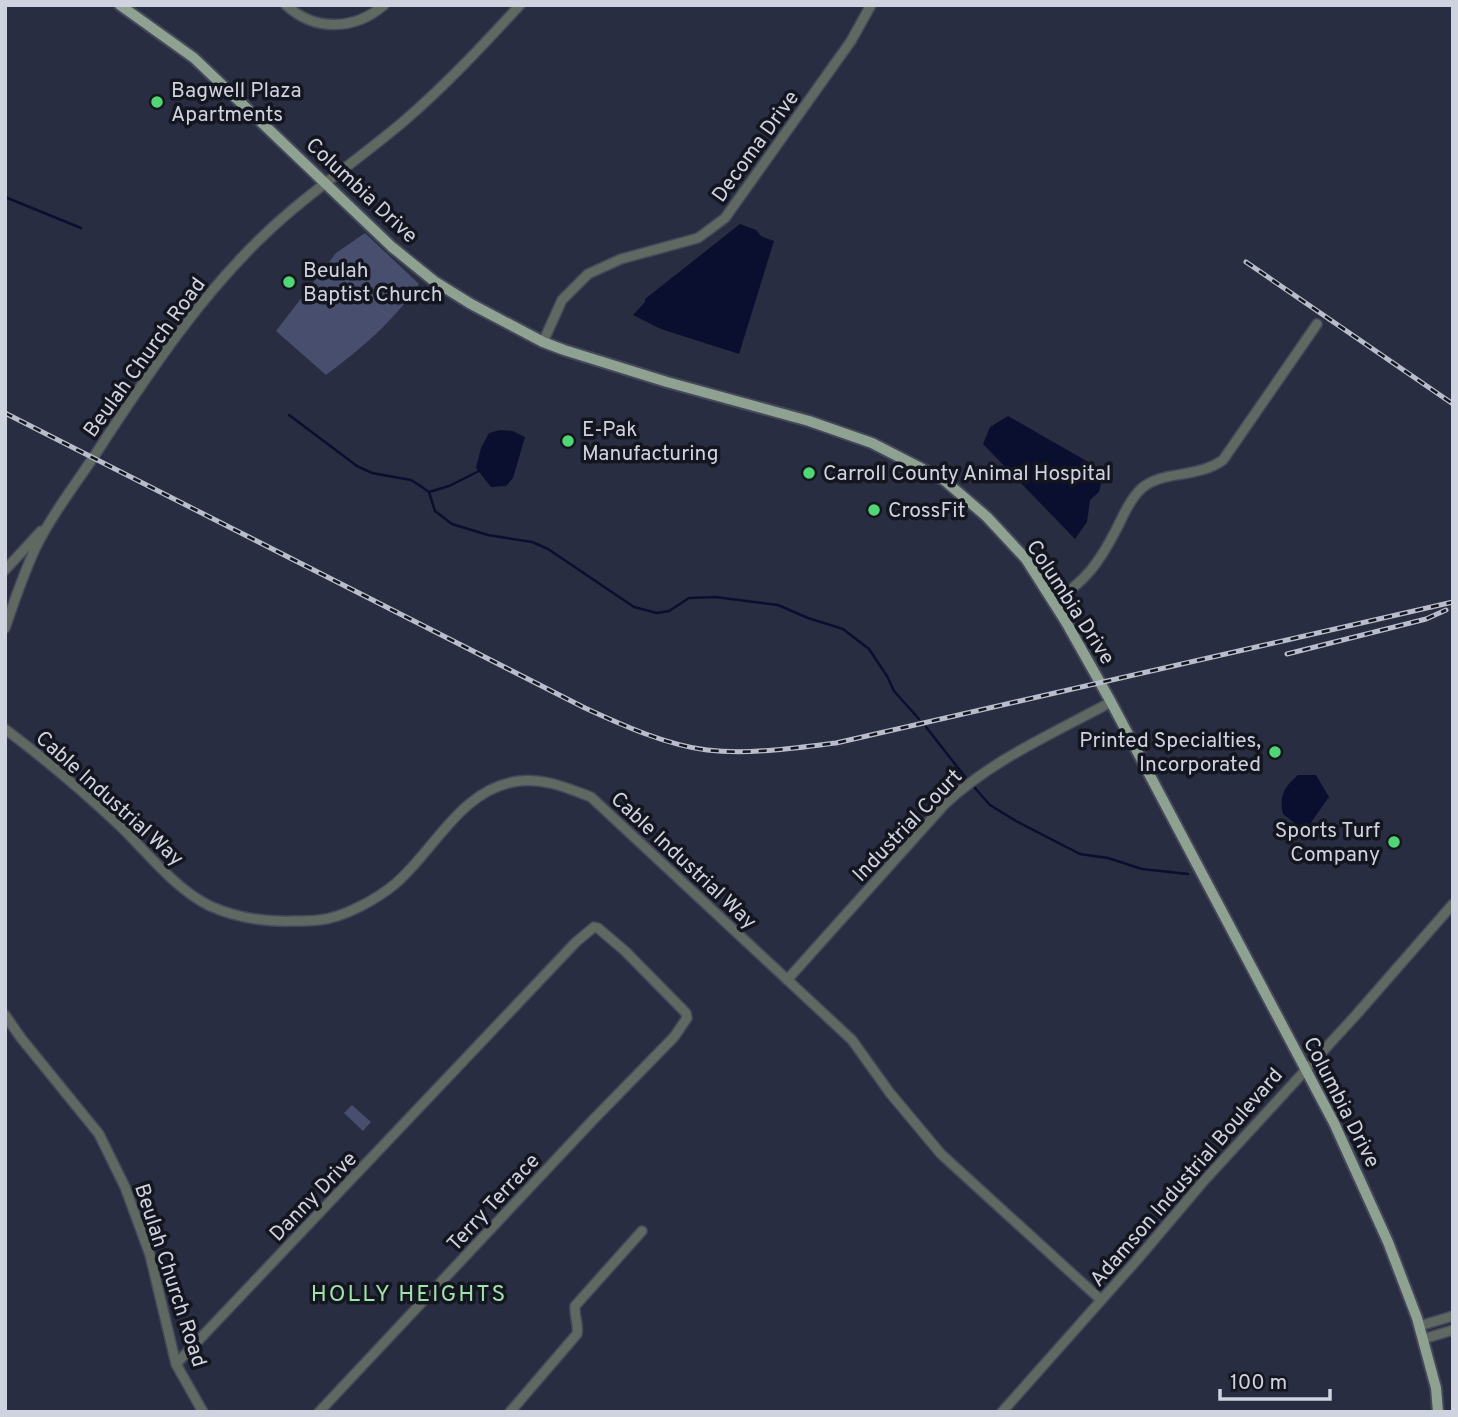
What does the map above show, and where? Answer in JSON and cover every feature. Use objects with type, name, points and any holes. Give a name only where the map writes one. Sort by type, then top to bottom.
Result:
[{"type":"main road","name":"Columbia Drive","points":[[120,5],[194,58],[392,247],[434,281],[471,304],[543,342],[667,382],[809,421],[872,443],[944,480],[987,517],[1026,559],[1111,702],[1304,1071],[1334,1123],[1388,1242],[1419,1326],[1436,1388],[1438,1412]]},
{"type":"street","points":[[286,5],[295,13],[313,21],[345,25],[359,22],[384,5]]},
{"type":"street","name":"Beulah Church Road","points":[[5,628],[9,606],[54,517],[193,312],[253,245],[424,103],[520,5]]},
{"type":"street","name":"Decoma Drive","points":[[543,342],[562,300],[588,274],[621,259],[698,237],[725,218],[851,41],[871,5]]},
{"type":"street","points":[[1053,602],[1085,580],[1140,490],[1153,481],[1210,468],[1223,460],[1317,324]]},
{"type":"street","points":[[5,570],[54,517]]},
{"type":"street","name":"Industrial Court","points":[[787,980],[965,785],[1111,702]]},
{"type":"street","name":"Cable Industrial Way","points":[[5,729],[42,757],[107,814],[180,884],[208,905],[242,918],[322,920],[362,906],[396,884],[450,822],[484,793],[518,781],[552,782],[591,797],[852,1040],[941,1154],[1101,1300]]},
{"type":"street","name":"Adamson Industrial Boulevard","points":[[1002,1412],[1202,1183],[1453,904]]},
{"type":"street","name":"Danny Drive","points":[[176,1364],[192,1351],[472,1051],[594,927],[606,934],[686,1013]]},
{"type":"street","name":"Terry Terrace","points":[[319,1412],[674,1037],[687,1018],[686,1013]]},
{"type":"street","name":"Beulah Church Road","points":[[5,1016],[99,1134],[122,1179],[150,1255],[176,1364],[203,1412]]},
{"type":"street","points":[[510,1412],[577,1334],[579,1323],[574,1313],[575,1306],[642,1231]]},
{"type":"street","points":[[1419,1326],[1453,1316]]},
{"type":"street","points":[[1423,1339],[1453,1330]]},
{"type":"shaded area","points":[[740,224],[774,241],[739,354],[661,329],[633,315],[645,299]]},
{"type":"shaded area","points":[[365,233],[419,284],[376,334],[326,375],[276,331],[336,253]]},
{"type":"shaded area","points":[[1008,416],[1090,463],[1102,480],[1099,492],[1090,500],[1087,522],[1075,539],[983,444],[990,427]]},
{"type":"shaded area","points":[[513,431],[525,437],[513,478],[506,486],[491,487],[476,468],[481,448],[489,433]]},
{"type":"shaded area","points":[[1298,775],[1316,775],[1329,797],[1305,831],[1283,814],[1282,808],[1284,792]]},
{"type":"shaded area","points":[[352,1105],[371,1122],[363,1131],[344,1113]]},
{"type":"waterway","points":[[5,197],[81,228]]},
{"type":"waterway","points":[[289,415],[357,466],[372,473],[411,480],[419,485],[429,492],[435,511],[452,524],[488,535],[532,542],[548,549],[634,607],[657,613],[669,611],[689,598],[715,597],[778,605],[843,629],[869,649],[894,691],[919,719]]},
{"type":"waterway","points":[[429,492],[449,486],[479,471]]},
{"type":"waterway","points":[[926,727],[966,778]]},
{"type":"waterway","points":[[974,787],[990,805],[1080,854],[1108,858],[1142,869],[1188,874]]},
{"type":"railway","points":[[1246,262],[1453,404]]},
{"type":"railway","points":[[5,413],[585,708],[660,739],[707,750],[755,751],[836,743],[1453,602]]},
{"type":"railway","points":[[1287,654],[1426,619],[1446,610]]},
{"type":"place","name":"Bagwell Plaza Apartments","points":[[157,102]]},
{"type":"place","name":"Beulah Baptist Church","points":[[289,282]]},
{"type":"place","name":"E-Pak Manufacturing","points":[[568,441]]},
{"type":"place","name":"Carroll County Animal Hospital","points":[[809,473]]},
{"type":"place","name":"CrossFit","points":[[874,510]]},
{"type":"place","name":"Printed Specialties, Incorporated","points":[[1275,752]]},
{"type":"place","name":"Sports Turf Company","points":[[1394,842]]},
{"type":"district","name":"HOLLY HEIGHTS","points":[[409,1293]]}]
